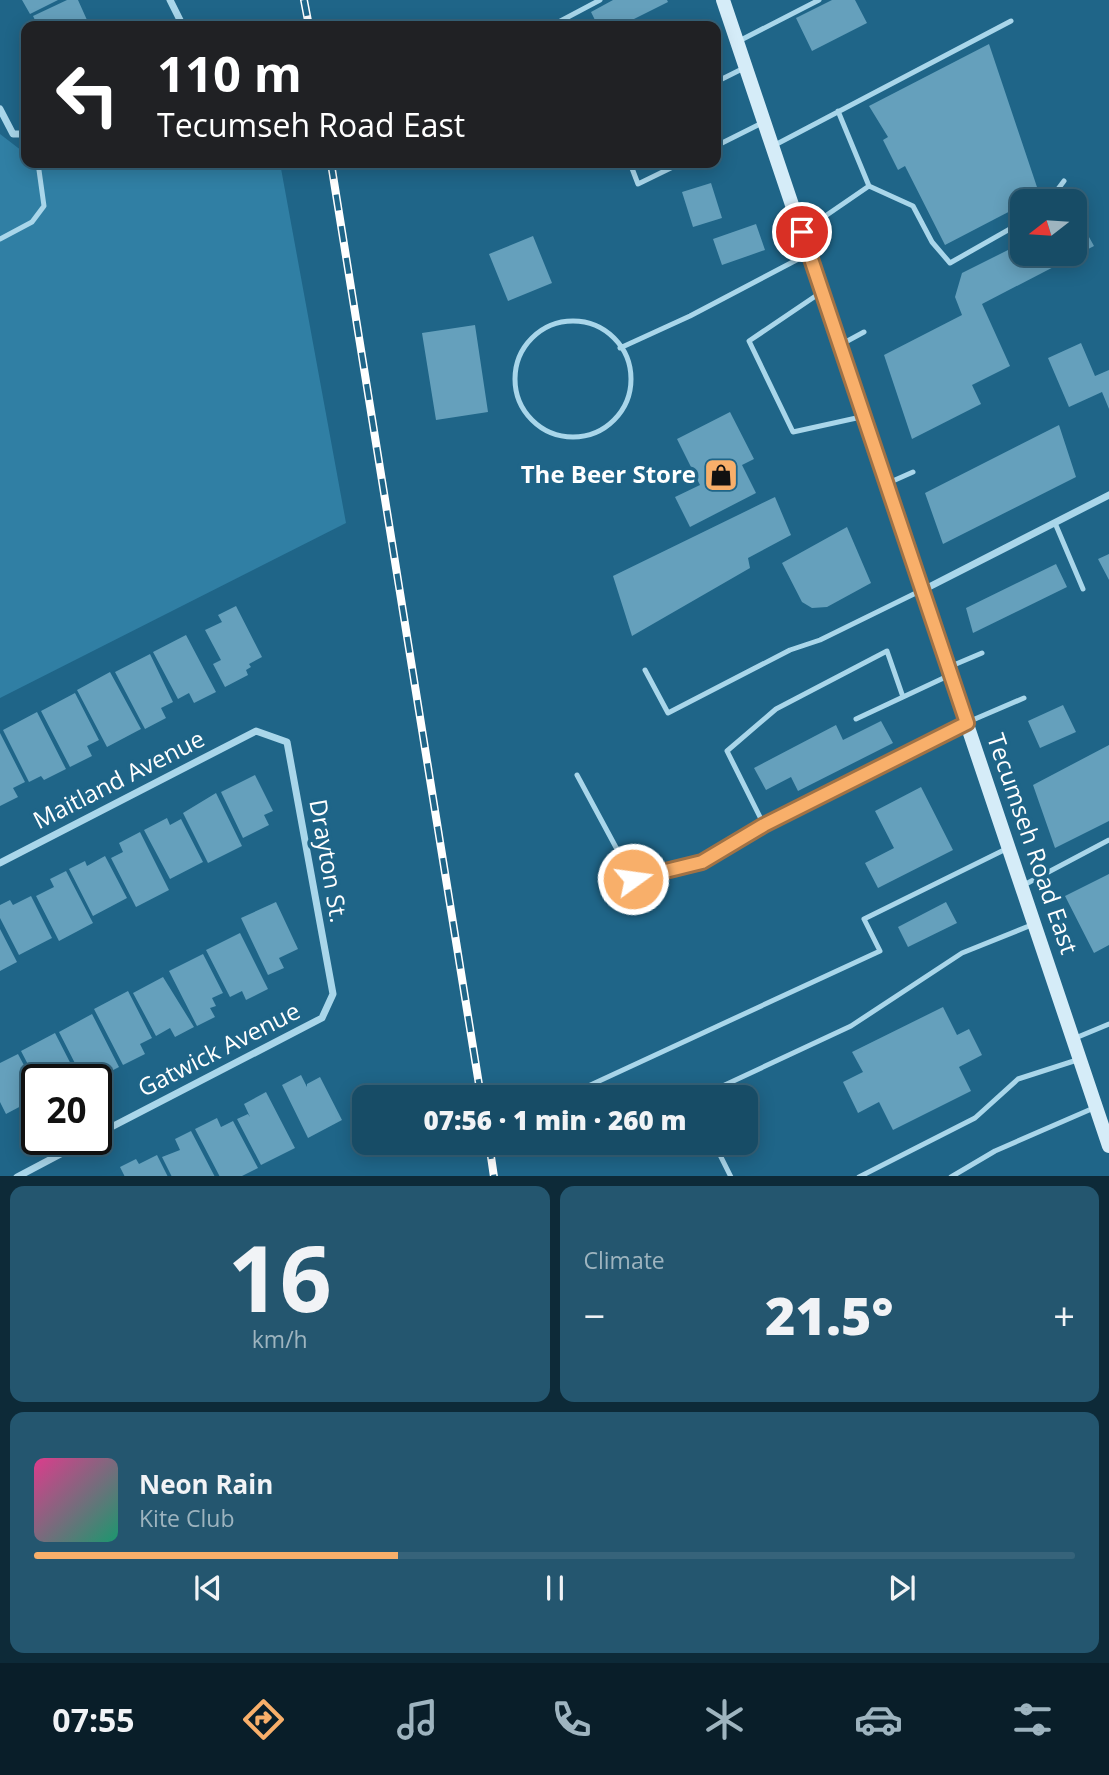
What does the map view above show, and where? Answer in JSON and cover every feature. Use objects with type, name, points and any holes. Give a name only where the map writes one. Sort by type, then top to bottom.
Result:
[{"type":"main road","name":"Tecumseh Road East","points":[[723,0],[1096,1107],[1106,1125],[1109,1146]]},
{"type":"street","points":[[170,0],[180,21]]},
{"type":"street","points":[[0,109],[13,134],[21,135]]},
{"type":"street","points":[[923,590],[1109,495]]},
{"type":"street","name":"Maitland Avenue","points":[[0,863],[256,731]]},
{"type":"street","name":"Drayton St.","points":[[256,731],[287,742],[333,994],[322,1018]]},
{"type":"street","name":"Gatwick Avenue","points":[[112,1127],[322,1018]]},
{"type":"street","points":[[19,1176],[59,1155]]},
{"type":"lane","points":[[560,21],[600,0]]},
{"type":"lane","points":[[737,42],[819,0]]},
{"type":"lane","points":[[773,146],[1010,21]]},
{"type":"lane","points":[[721,80],[746,67]]},
{"type":"lane","points":[[838,111],[869,186],[913,206],[932,242],[950,263],[1010,229]]},
{"type":"lane","points":[[721,144],[765,122]]},
{"type":"lane","points":[[0,239],[32,222],[44,206],[39,168]]},
{"type":"lane","points":[[631,168],[638,184],[671,168]]},
{"type":"lane","points":[[1058,189],[1064,181]]},
{"type":"lane","points":[[802,232],[869,186]]},
{"type":"lane","points":[[620,348],[690,316],[809,254]]},
{"type":"lane","points":[[822,292],[749,341],[793,432],[864,417]]},
{"type":"lane","points":[[583,321],[611,334],[620,348],[629,363],[631,381],[628,399],[608,427],[584,437],[558,436],[541,429],[528,417],[519,401],[516,370],[528,342],[540,331],[560,322],[583,321]]},
{"type":"lane","points":[[840,345],[864,332]]},
{"type":"lane","points":[[886,484],[913,472]]},
{"type":"lane","points":[[1055,523],[1083,589]]},
{"type":"lane","points":[[645,670],[668,713],[790,649],[820,640],[923,590]]},
{"type":"lane","points":[[764,825],[727,751],[776,709],[887,650],[903,697]]},
{"type":"lane","points":[[856,719],[903,697],[982,653]]},
{"type":"lane","points":[[577,775],[633,879],[702,862],[764,825],[967,723],[1024,698]]},
{"type":"lane","points":[[1022,886],[1109,840]]},
{"type":"lane","points":[[590,1085],[880,951],[864,919],[1009,848]]},
{"type":"lane","points":[[725,1085],[851,1026],[962,953],[1034,923]]},
{"type":"lane","points":[[1073,1039],[1109,1024]]},
{"type":"lane","points":[[861,1176],[975,1118],[1018,1079],[1080,1059]]},
{"type":"lane","points":[[953,1176],[995,1152],[1096,1107]]},
{"type":"lane","points":[[720,1155],[730,1176]]},
{"type":"shaded area","points":[[0,134],[21,150],[21,168],[281,168],[346,523],[0,698]]},
{"type":"building","points":[[22,0],[58,0],[30,14]]},
{"type":"building","points":[[67,0],[78,0],[87,20],[36,21],[33,16]]},
{"type":"building","points":[[613,0],[668,2],[630,21],[596,21],[591,12]]},
{"type":"building","points":[[832,0],[855,0],[867,23],[812,51],[796,18]]},
{"type":"building","points":[[989,44],[1038,189],[1010,189],[1010,211],[945,245],[905,166],[898,170],[883,140],[888,137],[869,106]]},
{"type":"building","points":[[711,183],[722,218],[693,227],[682,192]]},
{"type":"building","points":[[756,224],[765,250],[722,265],[713,239]]},
{"type":"building","points":[[1087,233],[1094,246],[1087,250]]},
{"type":"building","points":[[533,236],[552,283],[508,301],[489,254]]},
{"type":"building","points":[[1010,249],[1010,266],[1055,266],[982,304],[1010,366],[972,385],[981,404],[912,439],[884,355],[962,315],[955,297],[962,273]]},
{"type":"building","points":[[475,325],[488,412],[436,420],[422,333]]},
{"type":"building","points":[[1081,343],[1095,376],[1109,370],[1109,409],[1102,392],[1069,407],[1048,358]]},
{"type":"building","name":"The Beer Store","points":[[730,412],[754,459],[742,465],[756,493],[690,527],[675,497],[700,485],[677,439]]},
{"type":"building","points":[[1059,425],[1076,477],[943,544],[925,493]]},
{"type":"building","points":[[775,497],[791,535],[748,558],[750,568],[632,636],[613,576]]},
{"type":"building","points":[[847,527],[871,583],[827,607],[812,608],[802,602],[782,563]]},
{"type":"building","points":[[1109,554],[1109,580],[1098,559]]},
{"type":"building","points":[[1056,564],[1067,587],[973,633],[966,608]]},
{"type":"building","points":[[236,606],[262,657],[249,664],[251,667],[246,670],[248,675],[225,687],[213,664],[221,660],[205,630],[222,622],[218,615]]},
{"type":"building","points":[[186,635],[216,692],[194,703],[189,693],[178,699],[153,652]]},
{"type":"building","points":[[150,654],[173,702],[161,708],[166,718],[145,729],[115,672]]},
{"type":"building","points":[[110,672],[141,729],[107,747],[77,690]]},
{"type":"building","points":[[75,693],[99,740],[87,746],[92,756],[70,767],[41,711]]},
{"type":"building","points":[[1063,705],[1076,732],[1040,748],[1028,721]]},
{"type":"building","points":[[37,712],[66,769],[44,780],[41,776],[29,782],[3,730]]},
{"type":"building","points":[[881,721],[893,743],[798,791],[791,777],[766,790],[754,768],[836,725],[843,740]]},
{"type":"building","points":[[0,733],[25,782],[13,788],[18,797],[0,806]]},
{"type":"building","points":[[1109,745],[1109,821],[1055,848],[1033,785]]},
{"type":"building","points":[[255,775],[273,811],[264,815],[269,825],[243,838],[221,792]]},
{"type":"building","points":[[921,787],[953,850],[878,888],[865,863],[894,848],[875,811]]},
{"type":"building","points":[[216,793],[242,846],[208,863],[183,813]]},
{"type":"building","points":[[167,818],[170,825],[181,819],[203,862],[170,879],[144,830]]},
{"type":"building","points":[[140,832],[169,890],[136,907],[111,858],[123,852],[119,843]]},
{"type":"building","points":[[105,856],[127,898],[93,916],[69,869],[85,861],[87,866]]},
{"type":"building","points":[[66,871],[93,923],[59,941],[36,896],[54,887],[50,879]]},
{"type":"building","points":[[1109,874],[1109,945],[1094,953],[1065,896]]},
{"type":"building","points":[[31,896],[52,938],[19,955],[0,918],[0,905],[10,900],[13,905]]},
{"type":"building","points":[[276,902],[298,949],[279,958],[284,968],[268,975],[241,918]]},
{"type":"building","points":[[946,902],[957,923],[908,947],[898,927]]},
{"type":"building","points":[[0,929],[17,962],[0,971]]},
{"type":"building","points":[[240,933],[268,989],[246,1000],[242,991],[230,997],[206,950]]},
{"type":"building","points":[[203,954],[223,993],[212,998],[216,1006],[210,1008],[215,1017],[197,1026],[169,971]]},
{"type":"building","points":[[163,977],[194,1027],[175,1037],[170,1028],[156,1036],[133,993]]},
{"type":"building","points":[[128,991],[152,1038],[140,1044],[145,1054],[123,1065],[94,1009]]},
{"type":"building","points":[[943,1007],[957,1035],[969,1029],[982,1055],[959,1067],[971,1091],[893,1130],[879,1102],[858,1113],[843,1082],[863,1072],[852,1052]]},
{"type":"building","points":[[92,1014],[119,1067],[112,1071],[112,1064],[75,1064],[59,1032]]},
{"type":"building","points":[[55,1033],[71,1064],[28,1064],[21,1051]]},
{"type":"building","points":[[18,1054],[23,1064],[21,1064],[21,1106],[6,1114],[0,1102],[0,1063]]},
{"type":"building","points":[[301,1075],[307,1087],[307,1084],[320,1077],[342,1120],[308,1138],[282,1085]]},
{"type":"building","points":[[266,1092],[295,1148],[261,1165],[237,1119],[248,1114],[250,1117],[244,1104]]},
{"type":"building","points":[[217,1118],[221,1127],[233,1121],[258,1168],[242,1176],[219,1176],[195,1129]]},
{"type":"building","points":[[191,1131],[214,1176],[172,1176],[162,1157],[180,1150],[175,1139]]},
{"type":"building","points":[[157,1155],[168,1176],[124,1176],[120,1167],[136,1159],[139,1164]]},
{"type":"railway","points":[[304,0],[308,21]]},
{"type":"railway","points":[[332,168],[479,1085]]},
{"type":"railway","points":[[491,1155],[494,1176]]},
{"type":"place","name":"The Beer Store","points":[[721,475]]},
{"type":"route","points":[[633,879],[702,862],[764,825],[940,734],[967,723],[802,232]]}]
